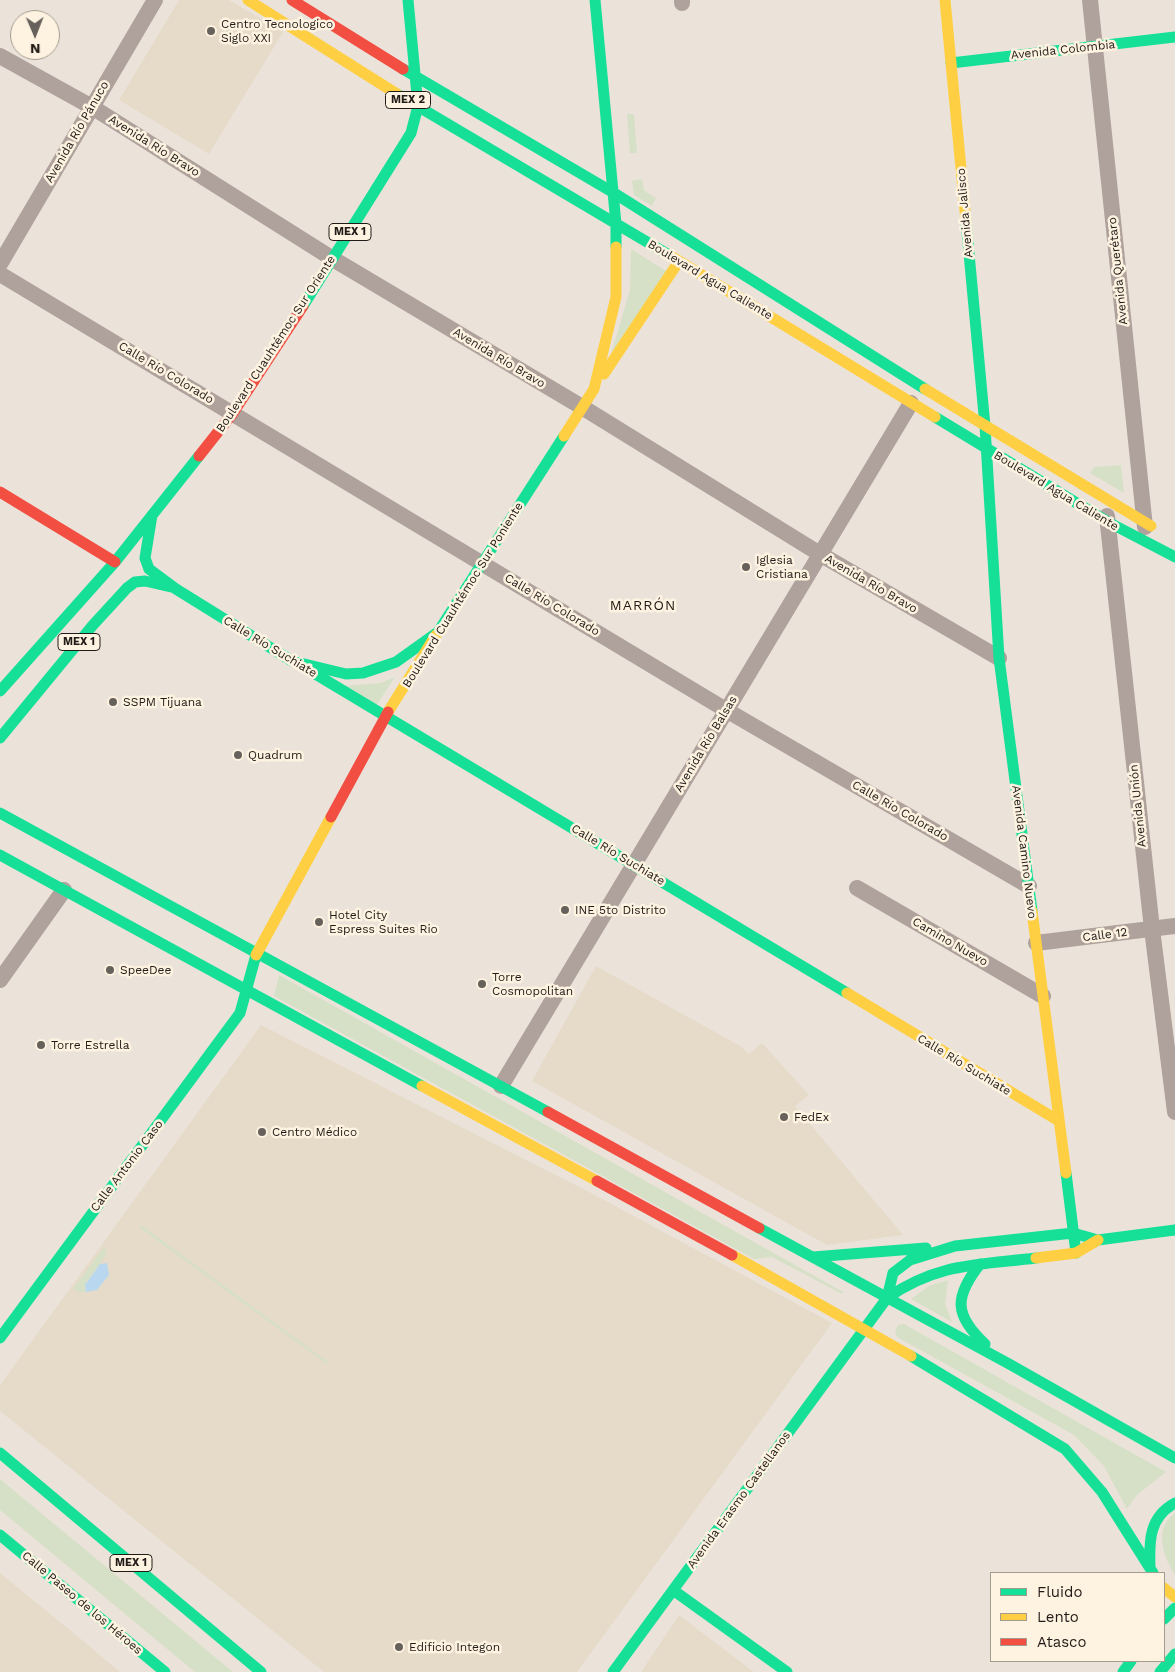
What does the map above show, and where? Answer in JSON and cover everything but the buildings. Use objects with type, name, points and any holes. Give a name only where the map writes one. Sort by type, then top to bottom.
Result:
[{"type":"main road","name":"Boulevard Agua Caliente","points":[[248,0],[418,106],[679,261],[986,449],[1108,522],[1175,557]]},
{"type":"main road","name":"Boulevard Agua Caliente","points":[[292,0],[614,193],[884,365],[1160,531]]},
{"type":"main road","name":"Boulevard Cuauhtémoc Sur Oriente","points":[[0,691],[115,562],[233,413],[333,258],[411,132],[418,106],[408,0]]},
{"type":"main road","name":"MEX 1","points":[[595,0],[616,224]]},
{"type":"main road","name":"Avenida Jalisco","points":[[944,0],[986,449]]},
{"type":"main road","name":"Avenida Colombia","points":[[951,62],[1175,37]]},
{"type":"main road","name":"Boulevard Cuauhtémoc Sur Poniente","points":[[256,952],[386,716],[594,389],[616,297],[616,224]]},
{"type":"main road","points":[[594,389],[679,261]]},
{"type":"main road","name":"Avenida Camino Nuevo","points":[[986,449],[999,658],[1076,1253]]},
{"type":"main road","points":[[0,492],[115,562]]},
{"type":"main road","name":"Calle Río Suchiate","points":[[152,515],[146,563],[153,573],[176,589],[292,661],[634,864],[1059,1121]]},
{"type":"main road","name":"MEX 1","points":[[0,738],[93,624],[127,588],[135,582],[145,582],[176,589]]},
{"type":"main road","name":"MEX 1","points":[[292,661],[346,674],[364,673],[379,670],[396,662],[438,632]]},
{"type":"main road","points":[[0,813],[1011,1365],[1175,1458]]},
{"type":"main road","points":[[0,855],[864,1328],[1065,1449],[1078,1460],[1096,1482],[1152,1571]]},
{"type":"main road","name":"Calle Antonio Caso","points":[[0,1338],[240,1013],[256,952]]},
{"type":"main road","points":[[813,1257],[955,1246],[1073,1233],[1098,1240],[1175,1230]]},
{"type":"main road","points":[[886,1298],[920,1277],[958,1267],[1076,1253],[1098,1240]]},
{"type":"main road","points":[[886,1298],[893,1273],[910,1260],[955,1246]]},
{"type":"main road","points":[[980,1264],[962,1287],[959,1298],[963,1321],[977,1337],[1011,1365]]},
{"type":"main road","name":"Avenida Erasmo Castellanos","points":[[613,1672],[886,1298]]},
{"type":"main road","name":"MEX 1","points":[[0,1454],[262,1672]]},
{"type":"main road","points":[[1152,1571],[1150,1540],[1154,1521],[1161,1512],[1175,1503]]},
{"type":"main road","name":"Calle Paseo de los Héroes","points":[[0,1535],[165,1672]]},
{"type":"main road","points":[[1165,1589],[1175,1597]]},
{"type":"main road","points":[[672,1590],[787,1672]]},
{"type":"main road","points":[[1165,1618],[1175,1608]]},
{"type":"main road","points":[[1160,1672],[1175,1654]]},
{"type":"street","name":"Avenida Río Pánuco","points":[[0,264],[155,0]]},
{"type":"street","name":"Avenida Querétaro","points":[[1090,0],[1146,542]]},
{"type":"street","name":"Avenida Río Bravo","points":[[0,56],[92,107],[333,258],[582,407],[820,554],[999,658]]},
{"type":"street","name":"Calle Río Colorado","points":[[0,274],[233,413],[310,462],[726,710],[1028,886]]},
{"type":"street","name":"Avenida Río Balsas","points":[[501,1086],[911,403]]},
{"type":"street","name":"Avenida Unión","points":[[1106,499],[1152,929],[1175,1112]]},
{"type":"street","name":"Camino Nuevo","points":[[857,888],[1043,996]]},
{"type":"street","points":[[0,980],[64,890]]},
{"type":"street","name":"Calle 12","points":[[1036,943],[1175,926]]},
{"type":"shaded area","points":[[179,0],[229,0],[283,32],[209,154],[119,100]]},
{"type":"shaded area","points":[[596,966],[742,1047],[749,1054],[762,1043],[809,1095],[795,1106],[903,1235],[827,1245],[532,1081]]},
{"type":"shaded area","points":[[261,1025],[593,1194],[832,1323],[577,1672],[324,1672],[0,1411],[0,1385]]},
{"type":"shaded area","points":[[0,1573],[87,1644],[120,1672],[0,1672]]},
{"type":"shaded area","points":[[679,1615],[754,1672],[641,1672]]},
{"type":"green space","points":[[627,114],[634,114],[637,153],[630,153]]},
{"type":"green space","points":[[642,179],[644,190],[656,198],[652,206],[634,195],[632,181]]},
{"type":"green space","points":[[631,249],[666,271],[611,354],[630,290]]},
{"type":"green space","points":[[1121,465],[1124,493],[1090,473],[1094,467]]},
{"type":"green space","points":[[395,677],[376,706],[342,686],[381,683]]},
{"type":"green space","points":[[279,975],[843,1292],[842,1294],[772,1257],[754,1259],[274,996]]},
{"type":"green space","points":[[141,1225],[328,1362],[327,1364],[139,1227]]},
{"type":"green space","points":[[105,1246],[106,1255],[85,1285],[86,1292],[79,1292],[73,1289]]},
{"type":"green space","points":[[948,1280],[945,1304],[952,1322],[911,1299],[929,1286]]},
{"type":"green space","points":[[904,1324],[1166,1472],[1137,1495],[1127,1509],[1104,1466],[1074,1435],[897,1337],[895,1331],[898,1325]]},
{"type":"green space","points":[[0,1479],[233,1672],[195,1672],[0,1510]]},
{"type":"green space","points":[[1175,1513],[1175,1575],[1164,1551],[1162,1534],[1168,1519]]},
{"type":"water","points":[[107,1263],[109,1275],[97,1290],[86,1292],[85,1285],[100,1264]]},
{"type":"traffic: fast","points":[[303,306],[411,133],[418,106],[408,0]]},
{"type":"traffic: fast","points":[[595,0],[616,224],[616,247]]},
{"type":"traffic: fast","points":[[951,63],[1175,37]]},
{"type":"traffic: fast","points":[[403,69],[614,193],[925,389]]},
{"type":"traffic: fast","points":[[397,94],[669,255]]},
{"type":"traffic: fast","points":[[966,221],[985,426],[999,658],[1032,911]]},
{"type":"traffic: fast","points":[[935,417],[1108,522],[1175,557]]},
{"type":"traffic: fast","points":[[152,515],[145,558],[149,569],[176,589],[292,661],[346,674],[363,673],[396,662],[438,632],[564,436]]},
{"type":"traffic: fast","points":[[0,691],[115,562],[199,456]]},
{"type":"traffic: fast","points":[[0,738],[93,625],[127,588],[135,582],[145,581],[171,587]]},
{"type":"traffic: fast","points":[[307,669],[847,993]]},
{"type":"traffic: fast","points":[[0,813],[548,1112]]},
{"type":"traffic: fast","points":[[0,855],[422,1086]]},
{"type":"traffic: fast","points":[[0,1338],[240,1013],[256,955]]},
{"type":"traffic: fast","points":[[1066,1173],[1076,1253]]},
{"type":"traffic: fast","points":[[759,1228],[1011,1365],[1175,1458]]},
{"type":"traffic: fast","points":[[887,1298],[893,1273],[910,1260],[955,1246],[1073,1233],[1098,1240],[1175,1230]]},
{"type":"traffic: fast","points":[[813,1257],[926,1248]]},
{"type":"traffic: fast","points":[[613,1672],[887,1298],[923,1278],[941,1272],[977,1265],[1036,1258]]},
{"type":"traffic: fast","points":[[980,1264],[965,1286],[961,1306],[967,1324],[985,1344]]},
{"type":"traffic: fast","points":[[911,1356],[1065,1449],[1102,1492],[1152,1572]]},
{"type":"traffic: fast","points":[[0,1453],[261,1672]]},
{"type":"traffic: fast","points":[[1150,1568],[1150,1548],[1155,1523],[1160,1515],[1175,1503]]},
{"type":"traffic: fast","points":[[0,1535],[165,1672]]},
{"type":"traffic: fast","points":[[673,1590],[787,1672]]},
{"type":"traffic: fast","points":[[1165,1618],[1175,1608]]},
{"type":"traffic: fast","points":[[1160,1672],[1175,1654]]},
{"type":"traffic: fast","points":[[1123,1672],[1130,1662]]},
{"type":"traffic: slow","points":[[248,0],[397,94]]},
{"type":"traffic: slow","points":[[945,0],[966,221]]},
{"type":"traffic: slow","points":[[564,436],[594,389],[616,297],[616,247]]},
{"type":"traffic: slow","points":[[669,255],[935,417]]},
{"type":"traffic: slow","points":[[604,374],[679,261]]},
{"type":"traffic: slow","points":[[925,389],[1151,526]]},
{"type":"traffic: slow","points":[[388,712],[436,635]]},
{"type":"traffic: slow","points":[[256,955],[331,817]]},
{"type":"traffic: slow","points":[[1032,911],[1066,1173]]},
{"type":"traffic: slow","points":[[847,993],[1059,1121]]},
{"type":"traffic: slow","points":[[422,1086],[597,1181]]},
{"type":"traffic: slow","points":[[1036,1258],[1076,1253],[1098,1240]]},
{"type":"traffic: slow","points":[[732,1255],[911,1356]]},
{"type":"traffic: slow","points":[[1165,1589],[1175,1597]]},
{"type":"traffic: jam","points":[[292,0],[403,69]]},
{"type":"traffic: jam","points":[[199,456],[233,413],[303,306]]},
{"type":"traffic: jam","points":[[0,492],[115,562]]},
{"type":"traffic: jam","points":[[331,817],[388,712]]},
{"type":"traffic: jam","points":[[548,1112],[759,1228]]},
{"type":"traffic: jam","points":[[597,1181],[732,1255]]},
{"type":"place","name":"Centro Tecnologico Siglo XXI","points":[[211,31]]},
{"type":"place","name":"Iglesia Cristiana","points":[[746,567]]},
{"type":"place","name":"SSPM Tijuana","points":[[113,702]]},
{"type":"place","name":"Quadrum","points":[[238,755]]},
{"type":"place","name":"INE 5to Distrito","points":[[565,910]]},
{"type":"place","name":"Hotel City Espress Suites Rio","points":[[319,922]]},
{"type":"place","name":"SpeeDee","points":[[110,970]]},
{"type":"place","name":"Torre Cosmopolitan","points":[[482,984]]},
{"type":"place","name":"Torre Estrella","points":[[41,1045]]},
{"type":"place","name":"FedEx","points":[[784,1117]]},
{"type":"place","name":"Centro Médico","points":[[262,1132]]},
{"type":"place","name":"Edificio Integon","points":[[399,1647]]},
{"type":"district","name":"MARRÓN","points":[[643,606]]}]
